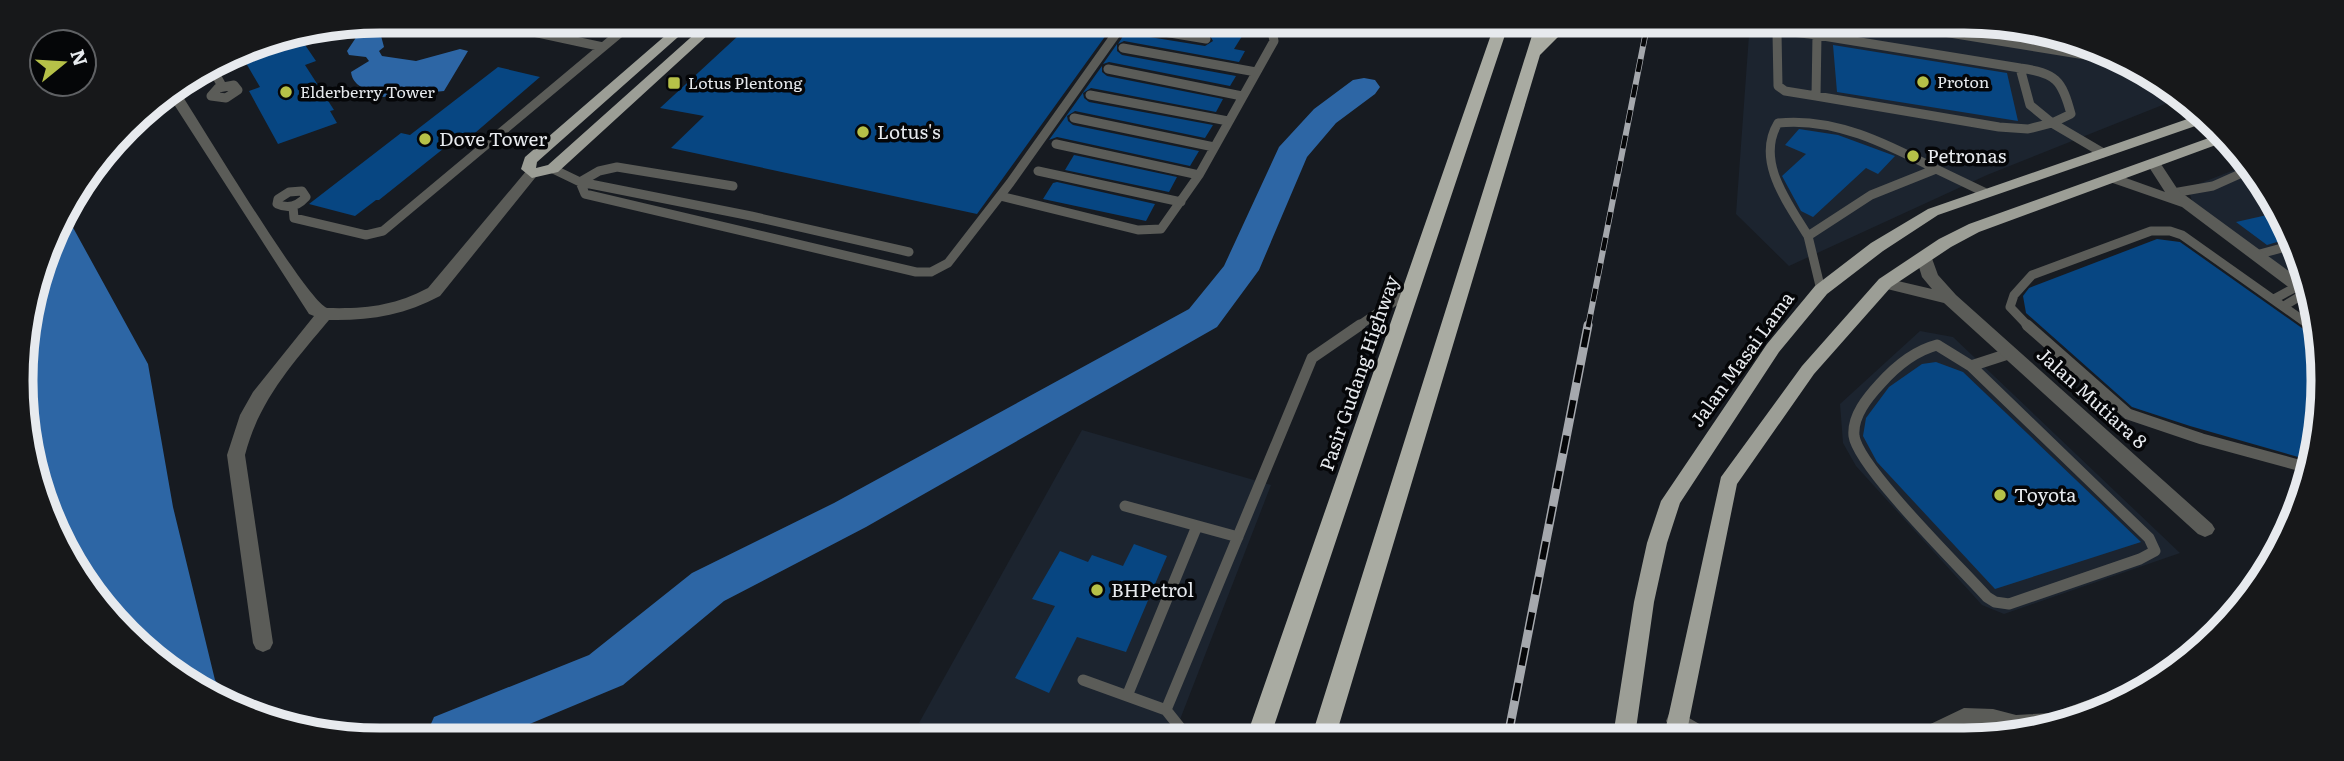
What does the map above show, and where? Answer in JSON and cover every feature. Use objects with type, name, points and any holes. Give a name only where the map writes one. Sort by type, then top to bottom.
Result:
[{"type":"highway","name":"Pasir Gudang Highway","points":[[1261,728],[1499,33]]},
{"type":"highway","points":[[1326,728],[1540,33]]},
{"type":"highway","points":[[1533,54],[1555,33]]},
{"type":"main road","points":[[676,33],[530,160],[528,169],[532,173],[553,169],[704,33]]},
{"type":"main road","name":"Jalan Masai Lama","points":[[1625,728],[1644,602],[1657,543],[1671,501],[1758,369],[1821,290],[1877,247],[1933,212],[1984,192],[2194,121]]},
{"type":"main road","points":[[1676,728],[1728,482],[1808,370],[1856,313],[1885,283],[1974,228],[2215,141]]},
{"type":"street","points":[[178,99],[293,280],[315,310],[325,314],[352,317],[385,312],[434,292],[532,173]]},
{"type":"street","points":[[2154,164],[2173,193],[2188,206],[2297,285]]},
{"type":"street","points":[[2112,178],[2188,206]]},
{"type":"street","name":"Jalan Mutiara 8","points":[[1924,257],[1930,277],[1950,299],[2205,529]]},
{"type":"street","name":"Jalan Mutiara 8","points":[[1885,283],[1950,299]]},
{"type":"street","points":[[262,643],[236,455],[240,432],[254,402],[325,314]]},
{"type":"street","points":[[1944,728],[1964,718],[1993,719],[2015,724]]},
{"type":"lane","points":[[538,33],[603,47]]},
{"type":"lane","points":[[293,206],[294,218],[366,235],[383,231],[620,33]]},
{"type":"lane","points":[[580,182],[586,194],[916,272],[931,272],[948,263],[1000,196],[1030,169],[1116,46],[1120,33]]},
{"type":"lane","points":[[1170,33],[1206,39]]},
{"type":"lane","points":[[1000,196],[1150,231],[1161,229],[1199,175],[1274,41],[1272,33]]},
{"type":"lane","points":[[1777,33],[1778,86],[1785,91],[1999,127],[2028,129],[2052,123],[2071,114],[2060,81],[2050,73],[1806,33]]},
{"type":"lane","points":[[1955,33],[2080,54]]},
{"type":"lane","points":[[1816,96],[1817,34]]},
{"type":"lane","points":[[1116,46],[1256,72]]},
{"type":"lane","points":[[1101,68],[1242,96]]},
{"type":"lane","points":[[2020,68],[2030,105],[2052,123],[2103,153]]},
{"type":"lane","points":[[216,75],[222,86]]},
{"type":"lane","points":[[1083,94],[1228,121]]},
{"type":"lane","points":[[1067,117],[1214,147]]},
{"type":"lane","points":[[1821,290],[1808,236],[1769,169],[1772,133],[1778,123],[1850,130],[1890,145],[1984,192]]},
{"type":"lane","points":[[1049,142],[1199,175]]},
{"type":"lane","points":[[580,182],[599,171],[617,167],[733,186]]},
{"type":"lane","points":[[553,169],[580,182],[751,216],[909,252]]},
{"type":"lane","points":[[1030,169],[1181,202]]},
{"type":"lane","points":[[1808,236],[1871,195],[1936,169]]},
{"type":"lane","points":[[2173,193],[2198,193],[2217,187],[2242,174]]},
{"type":"lane","points":[[2300,466],[2202,439],[2128,414],[2010,307],[2014,295],[2032,275],[2151,231],[2170,231],[2182,235],[2306,322]]},
{"type":"lane","points":[[2256,255],[2284,247]]},
{"type":"lane","points":[[1166,710],[1312,358],[1412,289]]},
{"type":"lane","points":[[2274,299],[2299,292]]},
{"type":"lane","points":[[2284,306],[2300,295]]},
{"type":"lane","points":[[1926,346],[1943,347],[1971,366],[2149,538],[2155,551],[2140,559],[2010,604],[1995,602],[1987,597],[1869,467],[1858,448],[1854,431],[1860,409],[1882,382],[1926,346]]},
{"type":"lane","points":[[1971,366],[2011,353]]},
{"type":"lane","points":[[1125,506],[1238,537]]},
{"type":"lane","points":[[1127,696],[1197,526]]},
{"type":"lane","points":[[1083,680],[1166,710],[1180,728]]},
{"type":"shaded area","points":[[1964,33],[2009,36],[2053,45],[2096,60],[2137,80],[2170,102],[1987,175],[1789,266],[1736,214],[1749,35]]},
{"type":"shaded area","points":[[2238,168],[2275,227],[2294,275],[2193,204],[2188,188]]},
{"type":"shaded area","name":"Toyota","points":[[1920,331],[1953,337],[2180,553],[2004,614],[1982,605],[1856,466],[1843,443],[1840,404]]},
{"type":"shaded area","points":[[1082,430],[1271,485],[1177,728],[935,728],[919,723]]},
{"type":"water","points":[[380,33],[384,47],[379,51],[382,56],[416,61],[460,49],[468,51],[444,91],[382,97],[355,82],[351,72],[369,61],[366,57],[349,55],[347,51],[358,34]]},
{"type":"water","points":[[71,224],[148,364],[173,507],[215,680],[223,690],[188,669],[152,642],[105,592],[69,534],[45,470],[34,403],[36,335],[45,291]]},
{"type":"building","name":"Lotus's","points":[[741,33],[1108,33],[977,214],[671,148],[704,116],[660,108]]},
{"type":"building","points":[[1125,33],[1205,46],[1213,41],[1209,33],[1244,33],[1234,49],[1245,51],[1239,62],[1124,41],[1118,44]]},
{"type":"building","name":"Elderberry Tower","points":[[303,42],[316,61],[305,65],[334,110],[330,111],[337,123],[278,144],[249,91],[260,87],[245,61]]},
{"type":"building","points":[[1117,44],[1117,51],[1122,55],[1236,76],[1230,86],[1109,62],[1103,64]]},
{"type":"building","name":"Proton","points":[[1833,45],[2007,73],[2018,121],[1837,92]]},
{"type":"building","points":[[1102,66],[1102,72],[1107,76],[1223,99],[1216,112],[1091,88],[1083,93],[1089,102],[1213,125],[1205,138],[1075,111],[1067,116],[1073,125],[1199,151],[1190,166],[1057,137],[1049,140]]},
{"type":"building","name":"Dove Tower","points":[[498,67],[540,77],[468,139],[458,137],[355,216],[309,204],[401,133],[410,135]]},
{"type":"building","points":[[1799,129],[1838,135],[1895,156],[1878,174],[1866,168],[1813,217],[1801,211],[1782,176],[1806,154],[1785,145]]},
{"type":"building","points":[[1074,155],[1177,177],[1169,192],[1065,170]]},
{"type":"building","points":[[1053,183],[1155,204],[1146,221],[1043,199]]},
{"type":"building","points":[[2268,215],[2281,241],[2267,245],[2236,222]]},
{"type":"building","points":[[2157,239],[2180,242],[2307,332],[2310,403],[2302,458],[2132,407],[2026,313],[2023,296],[2029,288]]},
{"type":"building","name":"Toyota","points":[[1936,362],[1963,372],[2141,542],[1995,589],[1877,462],[1863,436],[1866,418],[1889,387],[1922,364]]},
{"type":"building","points":[[1134,544],[1167,556],[1126,652],[1077,637],[1049,693],[1015,678],[1055,606],[1032,599],[1060,551],[1088,562],[1092,555],[1123,566]]},
{"type":"waterway","points":[[464,728],[606,670],[708,587],[850,515],[1203,318],[1241,270],[1291,154],[1325,116],[1364,87]]},
{"type":"railway","points":[[1588,327],[1646,33]]},
{"type":"railway","points":[[1510,728],[1588,325]]},
{"type":"place","name":"Proton","points":[[1923,82]]},
{"type":"place","name":"Lotus Plentong","points":[[674,83]]},
{"type":"place","name":"Elderberry Tower","points":[[286,92]]},
{"type":"place","name":"Lotus's","points":[[863,132]]},
{"type":"place","name":"Dove Tower","points":[[425,139]]},
{"type":"place","name":"Petronas","points":[[1913,156]]},
{"type":"place","name":"Toyota","points":[[2000,495]]},
{"type":"place","name":"BHPetrol","points":[[1097,590]]}]
